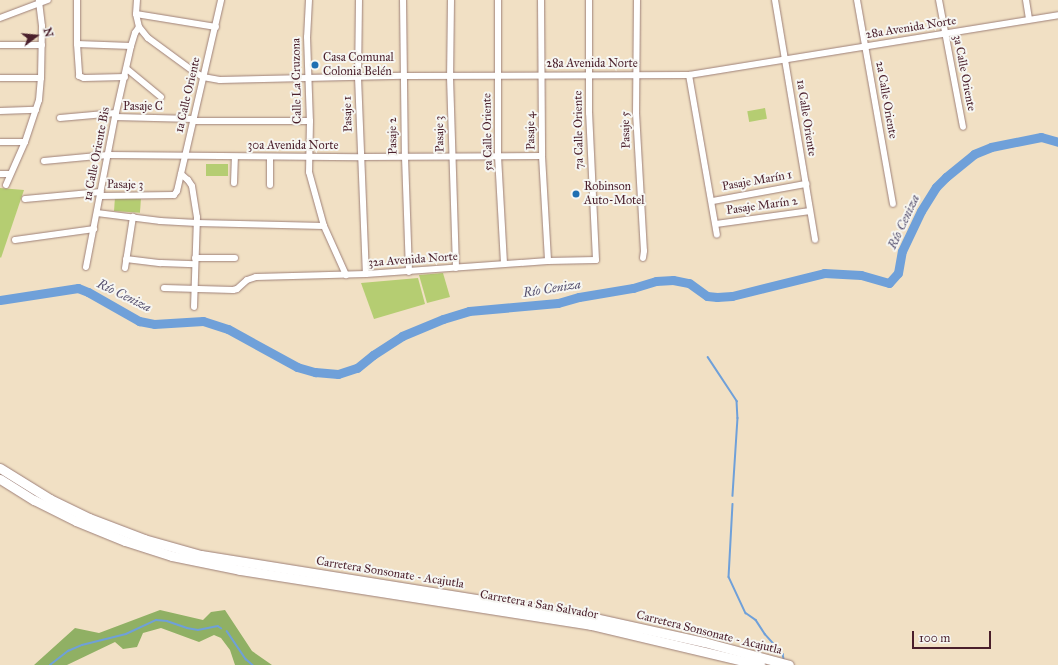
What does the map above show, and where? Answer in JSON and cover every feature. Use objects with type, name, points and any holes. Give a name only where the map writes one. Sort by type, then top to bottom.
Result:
[{"type":"highway","name":"Carretera Sonsonate - Acajutla","points":[[0,468],[50,499],[89,518],[144,539],[201,555],[590,617],[704,642],[789,665]]},
{"type":"highway","name":"Carretera a San Salvador","points":[[0,479],[49,508],[125,541],[172,556],[209,565],[591,625],[760,665]]},
{"type":"street","points":[[0,18],[39,2],[48,0]]},
{"type":"street","points":[[77,0],[79,76],[84,78],[125,77]]},
{"type":"street","points":[[137,0],[136,14],[139,27]]},
{"type":"street","name":"1a Calle Oriente","points":[[174,196],[181,174],[221,0]]},
{"type":"street","name":"Calle La Cruzona","points":[[309,0],[308,79],[310,121],[308,157],[310,180],[324,226],[346,275]]},
{"type":"street","name":"Pasaje 1","points":[[359,0],[358,77],[366,274]]},
{"type":"street","name":"Pasaje 2","points":[[403,0],[404,157],[409,272]]},
{"type":"street","name":"Pasaje 3","points":[[451,0],[451,156],[456,268]]},
{"type":"street","name":"5a Calle Oriente","points":[[498,0],[498,156],[504,264]]},
{"type":"street","name":"Pasaje 4","points":[[541,0],[542,156],[548,261]]},
{"type":"street","name":"7a Calle Oriente","points":[[589,0],[590,137],[596,260]]},
{"type":"street","name":"Pasaje 5","points":[[637,0],[636,113],[644,251],[643,258]]},
{"type":"street","name":"1a Calle Oriente","points":[[775,0],[815,240]]},
{"type":"street","name":"2a Calle Oriente","points":[[857,0],[893,204]]},
{"type":"street","name":"3a Calle Oriente","points":[[939,0],[963,127]]},
{"type":"street","points":[[1026,0],[1029,19]]},
{"type":"street","points":[[6,185],[25,142],[36,110],[41,78],[42,45],[39,2]]},
{"type":"street","points":[[136,14],[216,26]]},
{"type":"street","name":"28a Avenida Norte","points":[[139,27],[148,38],[203,77],[220,80],[403,76],[637,76],[689,75],[786,61],[865,46],[1058,15]]},
{"type":"street","name":"1a Calle Oriente Bis","points":[[86,267],[116,115],[135,33],[139,27]]},
{"type":"street","points":[[77,44],[132,46]]},
{"type":"street","points":[[0,45],[42,45]]},
{"type":"street","points":[[127,69],[161,97]]},
{"type":"street","points":[[689,75],[717,235]]},
{"type":"street","points":[[0,78],[41,78]]},
{"type":"street","points":[[0,111],[36,110]]},
{"type":"street","name":"Pasaje C","points":[[60,118],[116,115],[193,120],[310,121]]},
{"type":"street","points":[[0,142],[25,142]]},
{"type":"street","name":"30a Avenida Norte","points":[[44,161],[108,155],[234,157],[542,156]]},
{"type":"street","points":[[234,157],[234,183]]},
{"type":"street","points":[[270,157],[270,185]]},
{"type":"street","points":[[0,174],[10,174]]},
{"type":"street","points":[[181,174],[192,186],[196,223],[194,307]]},
{"type":"street","name":"Pasaje Marín 1","points":[[712,201],[806,184]]},
{"type":"street","name":"Pasaje 3","points":[[25,199],[100,194],[174,196]]},
{"type":"street","name":"Pasaje Marín 2","points":[[716,224],[810,211]]},
{"type":"street","points":[[97,213],[196,223],[324,226]]},
{"type":"street","points":[[125,268],[133,217]]},
{"type":"street","points":[[15,240],[94,229]]},
{"type":"street","points":[[126,259],[161,263],[235,258]]},
{"type":"street","name":"32a Avenida Norte","points":[[195,290],[237,289],[247,280],[256,277],[409,272],[548,261],[596,260]]},
{"type":"street","points":[[164,288],[195,290]]},
{"type":"green space","points":[[765,108],[767,119],[749,122],[747,111]]},
{"type":"green space","points":[[206,164],[228,164],[228,176],[206,176]]},
{"type":"green space","points":[[0,188],[24,190],[1,258],[0,257]]},
{"type":"green space","points":[[115,197],[141,199],[140,213],[114,211]]},
{"type":"green space","points":[[443,273],[450,297],[427,303],[419,275]]},
{"type":"green space","points":[[418,278],[425,304],[374,319],[361,283]]},
{"type":"green space","points":[[160,610],[203,620],[211,612],[225,610],[252,651],[272,665],[235,665],[230,650],[221,638],[214,635],[199,642],[161,628],[143,633],[137,647],[123,649],[115,642],[67,665],[34,665],[75,628],[99,633]]},
{"type":"waterway","name":"Río Ceniza","points":[[0,300],[78,288],[88,292],[139,321],[154,324],[203,321],[228,329],[297,367],[315,372],[338,374],[357,368],[373,355],[402,336],[443,319],[469,311],[558,303],[579,297],[633,288],[656,281],[673,280],[689,283],[707,296],[717,297],[732,296],[824,273],[861,275],[889,283],[898,273],[902,251],[921,211],[936,187],[946,177],[974,154],[991,147],[1041,137],[1058,142]]},
{"type":"waterway","points":[[708,357],[737,401],[738,418],[733,496]]},
{"type":"waterway","points":[[733,504],[729,577],[746,613],[756,620],[765,634],[783,654],[784,659]]},
{"type":"waterway","points":[[50,665],[68,651],[82,645],[126,634],[156,620],[167,621],[198,630],[218,626],[221,628]]},
{"type":"waterway","points":[[227,631],[246,659],[253,665]]},
{"type":"place","name":"Casa Comunal Colonia Belén","points":[[315,65]]},
{"type":"place","name":"Robinson Auto-Motel","points":[[576,194]]}]
